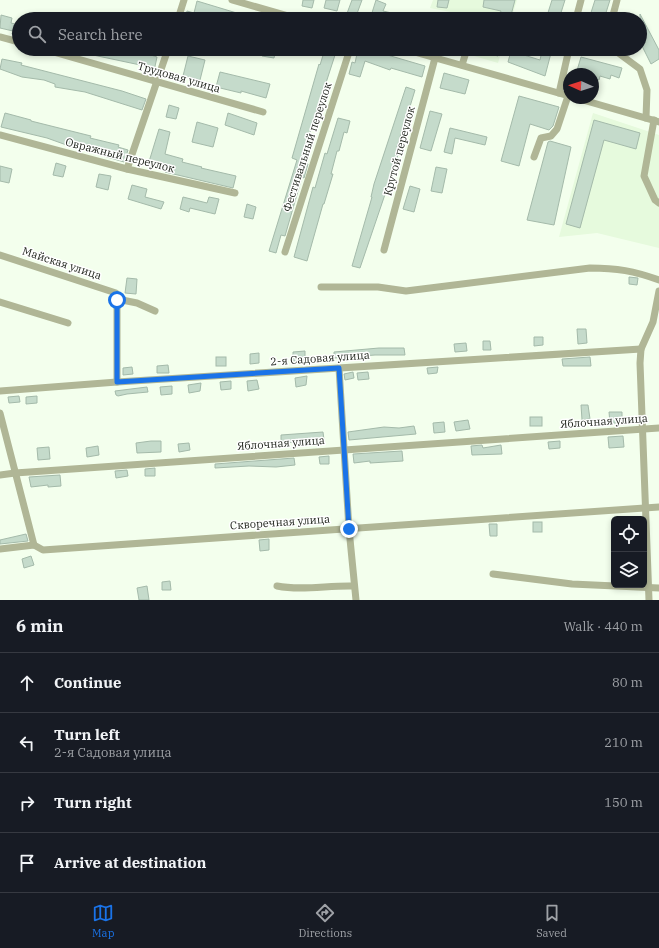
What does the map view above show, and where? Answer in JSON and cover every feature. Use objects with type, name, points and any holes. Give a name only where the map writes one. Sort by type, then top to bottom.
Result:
[{"type":"street","points":[[180,12],[184,0]]},
{"type":"street","points":[[232,0],[274,12]]},
{"type":"street","points":[[578,12],[581,0]]},
{"type":"street","points":[[614,12],[617,0]]},
{"type":"street","points":[[0,37],[12,40]]},
{"type":"street","name":"Трудовая улица","points":[[67,56],[263,112]]},
{"type":"street","points":[[127,169],[166,56]]},
{"type":"street","name":"Фестивальный переулок","points":[[286,252],[348,56]]},
{"type":"street","points":[[428,56],[563,94]]},
{"type":"street","points":[[462,66],[465,56]]},
{"type":"street","points":[[558,93],[567,56]]},
{"type":"street","points":[[623,56],[640,69],[647,90],[653,120],[644,176],[655,200],[659,203]]},
{"type":"street","name":"Крутой переулок","points":[[384,250],[435,58]]},
{"type":"street","points":[[534,157],[541,138],[550,136],[557,130],[565,104]]},
{"type":"street","points":[[597,104],[653,120]]},
{"type":"street","name":"Овражный переулок","points":[[0,135],[127,169],[234,193]]},
{"type":"street","name":"Майская улица","points":[[0,255],[116,293]]},
{"type":"street","points":[[321,287],[378,287],[406,291],[590,268],[634,270],[659,280]]},
{"type":"street","points":[[649,600],[650,587],[642,429],[641,349],[656,323],[659,291]]},
{"type":"street","points":[[117,382],[117,300],[137,303],[155,311]]},
{"type":"street","points":[[0,302],[68,323]]},
{"type":"street","name":"2-я Садовая улица","points":[[0,392],[117,382],[641,349]]},
{"type":"street","points":[[339,368],[349,529],[356,600]]},
{"type":"street","points":[[0,413],[34,545]]},
{"type":"street","name":"Яблочная улица","points":[[0,475],[15,472],[659,428]]},
{"type":"street","name":"Скворечная улица","points":[[0,549],[34,545],[43,550],[659,507]]},
{"type":"street","points":[[494,574],[572,584],[659,588]]},
{"type":"street","points":[[277,586],[291,589],[336,585],[354,586]]},
{"type":"shaded area","points":[[433,0],[517,0],[513,12],[451,12],[430,8]]},
{"type":"shaded area","points":[[474,56],[500,56],[498,63]]},
{"type":"shaded area","points":[[593,113],[659,135],[659,248],[597,233],[559,237]]},
{"type":"building","points":[[303,0],[314,0],[312,8],[302,6]]},
{"type":"building","points":[[326,0],[340,0],[337,11],[324,8]]},
{"type":"building","points":[[352,0],[362,0],[358,12],[348,12]]},
{"type":"building","points":[[376,0],[386,4],[383,11],[387,12],[372,12]]},
{"type":"building","points":[[438,0],[449,0],[447,8],[437,7]]},
{"type":"building","points":[[484,0],[515,0],[512,12],[501,12],[483,7]]},
{"type":"building","points":[[552,0],[565,0],[561,12],[548,12]]},
{"type":"building","points":[[595,0],[610,0],[606,12],[591,12]]},
{"type":"building","points":[[197,1],[233,12],[194,12]]},
{"type":"building","points":[[1,15],[12,18],[12,31],[0,28]]},
{"type":"building","points":[[647,27],[659,50],[659,59],[651,64],[647,56]]},
{"type":"building","points":[[98,56],[157,57],[154,71],[145,69],[145,66]]},
{"type":"building","points":[[188,56],[205,60],[200,80],[183,76]]},
{"type":"building","points":[[262,56],[274,56],[274,58]]},
{"type":"building","points":[[323,56],[335,56],[311,129],[303,163],[308,164],[304,178],[302,177],[285,236],[281,235],[276,253],[269,251],[297,160],[292,158],[319,64],[320,65]]},
{"type":"building","points":[[356,56],[391,56],[425,66],[422,77],[391,68],[390,70],[365,61],[360,77],[349,74],[352,62],[355,63]]},
{"type":"building","points":[[510,56],[527,56],[540,60],[541,56],[550,56],[545,76],[508,62]]},
{"type":"building","points":[[581,57],[622,68],[619,78],[611,75],[610,79],[600,76],[599,80],[599,68],[578,68]]},
{"type":"building","points":[[2,59],[22,63],[21,65],[122,91],[146,99],[142,110],[85,92],[55,87],[55,84],[44,80],[22,77],[0,69]]},
{"type":"building","points":[[220,72],[270,84],[266,98],[241,91],[241,93],[216,87]]},
{"type":"building","points":[[444,73],[469,80],[465,94],[440,88]]},
{"type":"building","points":[[406,87],[415,90],[408,113],[410,114],[406,127],[403,127],[397,147],[400,147],[396,162],[360,268],[352,266],[372,197],[374,184]]},
{"type":"building","points":[[519,96],[559,107],[553,126],[549,130],[530,124],[519,166],[501,161]]},
{"type":"building","points":[[169,105],[179,108],[176,119],[166,117]]},
{"type":"building","points":[[430,111],[442,114],[431,151],[420,148]]},
{"type":"building","points":[[5,113],[119,145],[118,147],[128,150],[124,162],[91,152],[92,150],[72,145],[72,147],[47,138],[1,127]]},
{"type":"building","points":[[228,113],[257,123],[254,135],[225,125]]},
{"type":"building","points":[[338,118],[350,121],[347,133],[344,132],[339,151],[337,151],[331,174],[333,174],[307,261],[294,257],[313,187],[315,188],[325,153],[327,154]]},
{"type":"building","points":[[594,120],[640,133],[636,149],[604,140],[580,228],[566,224]]},
{"type":"building","points":[[197,122],[218,128],[213,147],[192,142]]},
{"type":"building","points":[[450,128],[487,137],[485,145],[455,138],[452,154],[444,152]]},
{"type":"building","points":[[159,129],[170,132],[165,154],[183,159],[182,162],[202,167],[201,168],[236,176],[233,188],[165,172],[166,170],[148,165]]},
{"type":"building","points":[[550,141],[571,147],[554,225],[527,220],[548,142]]},
{"type":"building","points":[[56,163],[66,166],[63,177],[53,175]]},
{"type":"building","points":[[0,166],[12,169],[9,183],[0,181]]},
{"type":"building","points":[[436,167],[447,169],[442,193],[431,191]]},
{"type":"building","points":[[99,174],[111,176],[108,190],[96,187]]},
{"type":"building","points":[[132,185],[147,189],[145,197],[164,202],[161,209],[128,199]]},
{"type":"building","points":[[410,186],[420,189],[414,212],[403,209]]},
{"type":"building","points":[[183,197],[207,203],[209,197],[219,199],[215,214],[190,208],[189,212],[180,209]]},
{"type":"building","points":[[247,204],[256,207],[253,219],[244,217]]},
{"type":"building","points":[[629,277],[638,278],[637,285],[629,284]]},
{"type":"building","points":[[127,278],[137,279],[136,294],[125,293]]},
{"type":"building","points":[[577,329],[586,329],[587,343],[578,344]]},
{"type":"building","points":[[534,337],[543,337],[543,345],[534,346]]},
{"type":"building","points":[[483,341],[490,341],[491,350],[483,350]]},
{"type":"building","points":[[466,343],[467,351],[455,352],[454,344]]},
{"type":"building","points":[[379,348],[404,348],[405,355],[375,355],[334,358],[334,352]]},
{"type":"building","points":[[305,351],[305,360],[293,361],[293,352]]},
{"type":"building","points":[[259,353],[259,363],[250,364],[250,354]]},
{"type":"building","points":[[216,357],[226,357],[226,366],[216,366]]},
{"type":"building","points":[[590,357],[591,366],[563,366],[562,359]]},
{"type":"building","points":[[168,365],[169,373],[157,373],[157,366]]},
{"type":"building","points":[[132,367],[133,374],[123,375],[123,368]]},
{"type":"building","points":[[438,367],[437,373],[428,374],[427,368]]},
{"type":"building","points":[[353,372],[354,378],[345,380],[344,374]]},
{"type":"building","points":[[368,372],[369,379],[358,380],[357,373]]},
{"type":"building","points":[[307,376],[306,385],[296,387],[295,378]]},
{"type":"building","points":[[257,380],[259,389],[248,391],[247,381]]},
{"type":"building","points":[[231,381],[231,389],[221,390],[220,382]]},
{"type":"building","points":[[201,383],[200,391],[189,393],[188,385]]},
{"type":"building","points":[[172,386],[172,394],[161,395],[160,387]]},
{"type":"building","points":[[147,387],[148,392],[118,396],[116,395],[115,391]]},
{"type":"building","points":[[19,396],[20,402],[9,403],[8,397]]},
{"type":"building","points":[[37,396],[37,403],[26,404],[26,397]]},
{"type":"building","points":[[581,405],[588,405],[590,419],[582,420]]},
{"type":"building","points":[[609,412],[622,412],[622,423],[610,423]]},
{"type":"building","points":[[530,417],[542,417],[542,426],[530,426]]},
{"type":"building","points":[[468,420],[470,429],[456,431],[454,422]]},
{"type":"building","points":[[444,422],[445,432],[434,433],[433,423]]},
{"type":"building","points":[[414,426],[416,434],[349,440],[348,432],[384,427],[399,428]]},
{"type":"building","points":[[323,432],[324,440],[281,443],[281,435]]},
{"type":"building","points":[[623,436],[624,447],[609,448],[608,437]]},
{"type":"building","points":[[161,441],[161,452],[137,453],[136,443]]},
{"type":"building","points":[[560,441],[560,448],[549,449],[548,442]]},
{"type":"building","points":[[189,443],[190,450],[179,452],[178,444]]},
{"type":"building","points":[[482,445],[483,448],[501,445],[502,454],[472,455],[471,446]]},
{"type":"building","points":[[98,446],[99,455],[87,457],[86,448]]},
{"type":"building","points":[[49,447],[50,459],[38,460],[37,448]]},
{"type":"building","points":[[402,451],[403,461],[370,463],[370,461],[354,463],[353,454]]},
{"type":"building","points":[[329,456],[329,464],[320,464],[319,457]]},
{"type":"building","points":[[294,458],[295,465],[276,467],[249,466],[215,468],[215,464]]},
{"type":"building","points":[[155,468],[155,476],[145,476],[145,469]]},
{"type":"building","points":[[127,470],[128,476],[116,478],[115,471]]},
{"type":"building","points":[[60,475],[61,486],[48,487],[48,485],[31,487],[29,477]]},
{"type":"building","points":[[533,522],[542,522],[542,532],[533,532]]},
{"type":"building","points":[[489,524],[497,524],[497,536],[490,536]]},
{"type":"building","points":[[26,534],[28,541],[0,544],[0,540]]},
{"type":"building","points":[[269,539],[269,550],[260,551],[259,540]]},
{"type":"building","points":[[31,556],[34,565],[24,568],[22,559]]},
{"type":"building","points":[[170,581],[171,590],[162,590],[162,582]]},
{"type":"building","points":[[147,586],[149,600],[139,600],[137,588]]},
{"type":"route","points":[[117,300],[117,382],[339,368],[349,529]]}]
